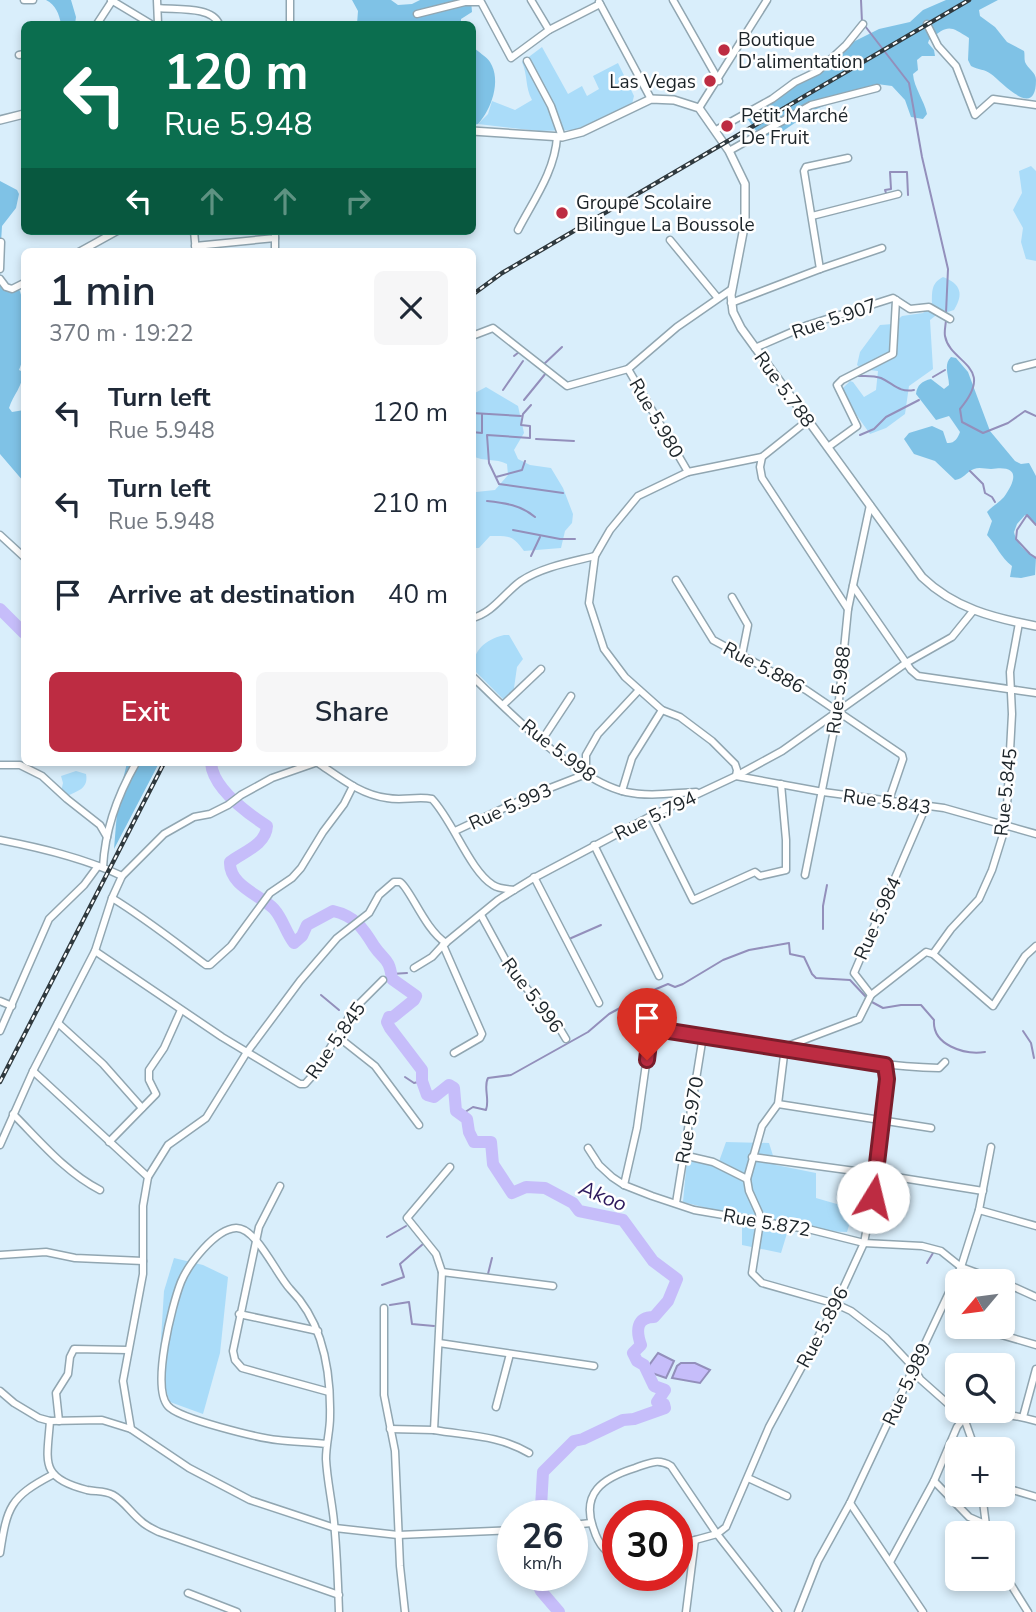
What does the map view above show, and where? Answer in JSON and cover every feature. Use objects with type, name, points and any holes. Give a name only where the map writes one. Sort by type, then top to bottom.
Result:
[{"type":"street","points":[[24,0],[33,0]]},
{"type":"street","points":[[157,0],[158,21]]},
{"type":"street","points":[[289,0],[290,21]]},
{"type":"street","points":[[531,0],[549,30]]},
{"type":"street","points":[[673,0],[719,80]]},
{"type":"street","points":[[99,21],[111,1],[146,21]]},
{"type":"street","points":[[417,14],[443,4],[481,2],[511,58],[549,30],[599,2],[652,99]]},
{"type":"street","points":[[476,131],[560,137],[593,127],[652,99],[674,100],[699,108],[719,80],[764,2]]},
{"type":"street","points":[[159,8],[203,12],[212,15],[217,21]]},
{"type":"street","points":[[716,130],[818,71],[863,24]]},
{"type":"street","points":[[927,24],[938,46],[956,66],[975,115],[992,99],[1036,105]]},
{"type":"street","points":[[518,230],[552,164],[560,137],[551,106],[527,61]]},
{"type":"street","points":[[729,151],[811,105],[877,88]]},
{"type":"street","name":"Rue 5.788","points":[[699,108],[729,151],[746,190],[745,222],[732,289],[731,303],[736,319],[922,577],[942,594],[973,611],[1036,626]]},
{"type":"street","points":[[0,121],[21,115]]},
{"type":"street","points":[[820,269],[804,169],[848,158]]},
{"type":"street","points":[[812,216],[898,194]]},
{"type":"street","points":[[86,248],[110,235]]},
{"type":"street","points":[[202,248],[275,235]]},
{"type":"street","points":[[670,240],[717,297]]},
{"type":"street","points":[[0,269],[1,242]]},
{"type":"street","points":[[731,303],[882,248]]},
{"type":"street","points":[[0,279],[6,287],[12,289],[21,284]]},
{"type":"street","name":"Rue 5.980","points":[[688,472],[628,369],[651,347],[717,297],[732,289]]},
{"type":"street","name":"Rue 5.907","points":[[755,348],[807,325],[890,299],[910,309],[929,307],[950,319]]},
{"type":"street","points":[[828,447],[857,426],[837,385],[893,354],[896,300]]},
{"type":"street","points":[[476,335],[494,328],[567,386],[628,369]]},
{"type":"street","points":[[1016,368],[1036,363]]},
{"type":"street","points":[[736,776],[735,764],[712,741],[680,717],[662,710],[625,677],[604,649],[589,603],[595,556],[610,530],[638,496],[688,472],[762,457],[807,421]]},
{"type":"street","points":[[762,457],[762,478],[848,609]]},
{"type":"street","name":"Rue 5.988","points":[[805,875],[838,710],[848,609],[870,505]]},
{"type":"street","points":[[0,535],[21,554]]},
{"type":"street","points":[[476,616],[488,612],[521,581],[532,575],[595,556]]},
{"type":"street","name":"Rue 5.886","points":[[676,580],[713,640],[806,690],[904,757],[888,800]]},
{"type":"street","points":[[853,586],[914,673],[927,678],[1012,688],[1036,694]]},
{"type":"street","points":[[732,597],[748,625],[742,655]]},
{"type":"street","name":"Rue 5.794","points":[[444,944],[534,877],[651,816],[736,776],[803,737],[906,663],[952,637],[973,611]]},
{"type":"street","name":"Rue 5.845","points":[[933,954],[951,929],[979,899],[992,870],[1006,825],[1013,714],[1010,672],[1018,623]]},
{"type":"street","points":[[503,705],[541,669]]},
{"type":"street","name":"Rue 5.998","points":[[476,680],[542,740],[586,774],[622,791],[638,794],[701,792]]},
{"type":"street","points":[[586,774],[586,755],[598,734],[639,690]]},
{"type":"street","points":[[542,740],[571,696]]},
{"type":"street","points":[[622,791],[632,758],[662,710]]},
{"type":"street","points":[[0,765],[21,766]]},
{"type":"street","points":[[22,766],[42,776],[100,825],[107,836]]},
{"type":"street","points":[[0,1031],[49,919],[100,867],[112,811],[134,766]]},
{"type":"street","points":[[0,1145],[33,1071],[95,951],[122,876],[164,834],[194,817],[229,805],[272,778],[307,766]]},
{"type":"street","points":[[321,766],[373,795],[388,799],[432,799],[482,876],[493,885],[514,890]]},
{"type":"street","name":"Rue 5.993","points":[[455,831],[532,795],[586,774]]},
{"type":"street","name":"Rue 5.843","points":[[736,776],[823,792],[944,808],[1036,834]]},
{"type":"street","points":[[651,816],[693,900],[755,872],[760,876],[786,870],[781,784]]},
{"type":"street","points":[[112,898],[209,966],[231,946],[273,890],[292,878],[301,868],[353,786]]},
{"type":"street","name":"Rue 5.984","points":[[926,806],[891,884],[882,912],[855,968],[856,978],[871,995],[917,957],[926,952],[933,954]]},
{"type":"street","points":[[0,840],[39,848],[122,876]]},
{"type":"street","points":[[594,845],[659,976]]},
{"type":"street","points":[[534,877],[599,1003]]},
{"type":"street","points":[[131,1429],[123,1381],[134,1329],[143,1261],[143,1206],[148,1177],[168,1145],[206,1118],[247,1052],[300,981],[337,938],[362,920],[379,895],[394,882],[399,882],[430,929],[444,944],[482,1034],[480,1038],[454,1053]]},
{"type":"street","name":"Rue 5.996","points":[[481,915],[511,970],[566,1039]]},
{"type":"street","points":[[414,968],[432,957],[444,944]]},
{"type":"street","points":[[933,954],[993,1006],[1025,956],[1036,946]]},
{"type":"street","points":[[95,951],[247,1052]]},
{"type":"street","name":"Rue 5.845","points":[[247,1052],[294,1081],[305,1084],[355,1009],[383,980]]},
{"type":"street","points":[[785,1047],[859,1019],[871,995]]},
{"type":"street","points":[[0,1001],[12,1006]]},
{"type":"street","points":[[109,1142],[156,1094],[148,1075],[149,1070],[164,1048],[181,1010]]},
{"type":"street","points":[[58,1023],[103,1064],[142,1108]]},
{"type":"street","points":[[624,1185],[637,1128],[650,1035],[655,1031],[785,1047],[817,1055],[885,1065],[939,1068],[945,1062]]},
{"type":"street","points":[[337,1036],[375,1066],[419,1125]]},
{"type":"street","name":"Rue 5.970","points":[[676,1203],[703,1036]]},
{"type":"street","points":[[785,1047],[778,1104],[762,1126],[747,1179],[748,1191],[759,1213],[760,1222],[752,1273],[762,1283],[836,1304],[851,1311],[886,1338],[926,1384],[945,1401]]},
{"type":"street","name":"Rue 5.896","points":[[717,1534],[726,1527],[769,1427],[836,1304],[864,1243],[877,1174],[887,1079],[885,1065]]},
{"type":"street","points":[[33,1071],[148,1177]]},
{"type":"street","points":[[778,1104],[931,1128]]},
{"type":"street","points":[[13,1114],[67,1168],[100,1190]]},
{"type":"street","name":"Rue 5.989","points":[[798,1612],[818,1561],[850,1503],[961,1267],[979,1210],[991,1147]]},
{"type":"street","name":"Rue 5.872","points":[[588,1148],[599,1165],[624,1185],[694,1210],[829,1234],[864,1243],[941,1251],[966,1269]]},
{"type":"street","points":[[683,1155],[713,1161],[747,1179]]},
{"type":"street","points":[[752,1157],[983,1191]]},
{"type":"street","points":[[434,1430],[442,1272],[436,1254],[407,1218],[450,1167]]},
{"type":"street","points":[[280,1186],[264,1214],[256,1239],[239,1314],[233,1351],[235,1360],[242,1368],[329,1392]]},
{"type":"street","points":[[979,1210],[1036,1226]]},
{"type":"street","points":[[326,1444],[277,1440],[243,1432],[183,1416],[170,1409],[165,1402],[162,1381],[164,1352],[181,1281],[202,1250],[216,1237],[237,1227],[256,1239],[281,1280],[310,1311],[318,1331],[329,1392],[331,1419],[326,1444],[335,1528],[339,1612]]},
{"type":"street","points":[[0,1255],[46,1252],[75,1258],[143,1261]]},
{"type":"street","points":[[442,1272],[553,1286]]},
{"type":"street","name":"Rue 5.872","points":[[1015,1288],[1036,1297]]},
{"type":"street","points":[[384,1308],[384,1395],[395,1451],[398,1535],[405,1612]]},
{"type":"street","points":[[239,1314],[318,1331]]},
{"type":"street","points":[[1015,1339],[1036,1345]]},
{"type":"street","points":[[439,1343],[594,1366]]},
{"type":"street","points":[[58,1421],[56,1393],[68,1374],[74,1349],[128,1350]]},
{"type":"street","points":[[496,1407],[510,1354]]},
{"type":"street","points":[[1023,1417],[1036,1369]]},
{"type":"street","points":[[0,1391],[27,1412],[50,1421],[102,1420],[131,1429],[177,1461],[250,1500],[335,1528],[398,1535],[497,1531]]},
{"type":"street","points":[[1015,1417],[1036,1421]]},
{"type":"street","points":[[50,1421],[48,1458],[52,1475],[57,1480],[113,1495],[143,1523],[159,1532],[339,1595]]},
{"type":"street","points":[[890,1562],[962,1423]]},
{"type":"street","points":[[390,1429],[434,1430],[495,1438],[510,1442],[529,1453]]},
{"type":"street","points":[[602,1547],[591,1523],[589,1511],[601,1484],[617,1474],[658,1460],[671,1466],[717,1534],[778,1612]]},
{"type":"street","points":[[0,1553],[14,1500],[52,1475]]},
{"type":"street","points":[[748,1478],[788,1496]]},
{"type":"street","points":[[934,1481],[969,1517],[978,1521]]},
{"type":"street","points":[[1015,1491],[1036,1497]]},
{"type":"street","points":[[850,1503],[923,1612]]},
{"type":"street","points":[[686,1612],[695,1540],[717,1534]]},
{"type":"street","points":[[1015,1591],[1028,1612]]},
{"type":"street","points":[[188,1593],[237,1612]]},
{"type":"shaded area","points":[[46,0],[71,0],[75,21],[60,21],[52,4]]},
{"type":"shaded area","points":[[352,0],[391,0],[398,5],[412,4],[420,0],[471,0],[472,12],[461,21],[357,21],[358,11]]},
{"type":"shaded area","points":[[946,0],[998,0],[979,10],[980,16],[995,27],[1007,42],[1024,51],[1025,62],[1036,77],[1035,92],[1031,97],[1018,95],[989,72],[971,66],[968,60],[969,38],[953,29],[945,29],[929,40],[935,56],[922,56],[917,60],[918,70],[913,74],[927,114],[923,119],[911,117],[905,100],[892,86],[877,84],[814,110],[783,131],[766,136],[761,130],[757,132],[746,117],[826,67],[849,44],[879,29],[910,22],[923,10]]},
{"type":"shaded area","points":[[542,47],[568,94],[582,86],[587,96],[599,89],[593,76],[618,63],[634,96],[632,104],[575,130],[539,131],[478,124],[488,114],[492,101],[515,110],[532,100],[522,62]]},
{"type":"shaded area","points":[[476,50],[490,62],[495,78],[491,103],[478,124]]},
{"type":"shaded area","points":[[1031,166],[1036,171],[1036,261],[1026,259],[1021,242],[1023,228],[1013,210],[1022,193],[1019,171]]},
{"type":"shaded area","points":[[0,181],[17,190],[19,194],[16,208],[2,226],[0,259]]},
{"type":"shaded area","points":[[0,273],[3,286],[19,289],[21,294],[21,383],[9,408],[12,412],[21,410],[21,478],[0,454]]},
{"type":"shaded area","points":[[943,277],[957,286],[960,294],[954,310],[930,320],[933,369],[909,386],[905,414],[886,428],[870,434],[846,400],[843,388],[850,381],[853,382],[864,397],[876,390],[878,371],[862,369],[857,365],[860,352],[880,325],[893,324],[902,316],[923,313],[932,304],[934,285]]},
{"type":"shaded area","points":[[951,357],[956,358],[968,372],[990,431],[1015,461],[1021,464],[1029,463],[1036,476],[1036,525],[1025,515],[1014,532],[1022,547],[1036,557],[1035,575],[1010,577],[1012,566],[987,535],[992,521],[987,512],[1009,490],[1013,478],[1011,471],[976,468],[955,480],[935,461],[914,454],[904,439],[909,433],[932,426],[943,431],[947,443],[954,442],[958,436],[960,432],[949,416],[936,420],[916,394],[923,382],[931,379],[944,389],[949,385],[947,367]]},
{"type":"shaded area","points":[[486,387],[518,406],[524,433],[514,450],[518,459],[530,465],[551,468],[563,488],[573,514],[561,548],[524,551],[513,539],[490,536],[476,548],[476,492],[495,490],[508,475],[507,464],[476,457],[476,392]]},
{"type":"shaded area","points":[[509,635],[523,659],[517,667],[513,695],[503,699],[476,672],[476,654],[491,640]]},
{"type":"shaded area","points":[[126,766],[157,766],[114,849],[118,800]]},
{"type":"shaded area","points":[[76,771],[86,774],[86,783],[81,789],[65,797],[61,792],[61,776]]},
{"type":"shaded area","points":[[726,1142],[769,1143],[776,1165],[816,1173],[816,1198],[854,1209],[847,1232],[788,1230],[781,1253],[742,1245],[742,1217],[683,1202],[687,1159],[717,1167]]},
{"type":"shaded area","points":[[174,1258],[203,1265],[228,1277],[220,1353],[203,1414],[170,1402],[159,1370],[164,1291]]},
{"type":"shaded area","points":[[658,1353],[674,1361],[666,1378],[649,1372],[650,1364]]},
{"type":"shaded area","points":[[681,1363],[695,1363],[710,1370],[700,1383],[672,1378]]},
{"type":"waterway","points":[[861,0],[862,22]]},
{"type":"waterway","points":[[865,26],[909,83],[922,157],[948,269],[946,313]]},
{"type":"waterway","points":[[886,193],[885,190],[891,189],[890,172],[907,172],[908,195]]},
{"type":"waterway","points":[[946,319],[945,334],[949,345],[973,374],[974,383],[970,394],[960,409],[962,422],[983,433],[1008,423],[1025,411],[1036,416]]},
{"type":"waterway","points":[[543,365],[562,347]]},
{"type":"waterway","points":[[514,356],[519,352]]},
{"type":"waterway","points":[[503,390],[523,361]]},
{"type":"waterway","points":[[933,377],[945,370]]},
{"type":"waterway","points":[[524,400],[546,373]]},
{"type":"waterway","points":[[857,376],[878,377],[900,389],[914,390]]},
{"type":"waterway","points":[[860,435],[874,429],[886,417],[919,400]]},
{"type":"waterway","points":[[531,405],[523,414],[521,425],[530,426],[530,438],[487,435],[489,463],[499,484],[563,493]]},
{"type":"waterway","points":[[476,413],[521,416]]},
{"type":"waterway","points":[[476,432],[482,433],[482,414]]},
{"type":"waterway","points":[[536,439],[574,441]]},
{"type":"waterway","points":[[496,477],[522,470],[525,461]]},
{"type":"waterway","points":[[970,471],[983,484],[985,493],[995,502]]},
{"type":"waterway","points":[[487,501],[518,507],[535,517]]},
{"type":"waterway","points":[[1036,525],[1027,515],[1017,530],[1016,539],[1036,558]]},
{"type":"waterway","points":[[513,530],[560,539],[575,539]]},
{"type":"waterway","points":[[531,556],[540,537]]},
{"type":"waterway","name":"Akoo","points":[[0,609],[21,630]]},
{"type":"waterway","name":"Akoo","points":[[212,766],[224,790],[241,807],[267,826],[266,833],[258,843],[230,862],[235,878],[274,909],[294,943],[302,936],[307,925],[333,911],[347,916],[362,928],[388,963],[392,979],[416,996],[393,1017],[389,1017],[387,1022],[422,1070],[422,1081],[427,1095],[434,1097],[449,1085],[454,1088],[456,1111],[467,1119],[474,1142],[491,1142],[493,1164],[512,1193],[526,1187],[545,1188],[573,1203],[579,1211],[623,1220],[653,1261],[677,1279],[668,1301],[654,1317],[641,1322],[638,1330],[641,1345],[633,1353],[637,1361],[644,1365],[654,1386],[665,1390],[657,1402],[664,1404],[665,1408],[623,1420],[574,1441],[543,1472],[541,1500]]},
{"type":"waterway","points":[[823,929],[827,885]]},
{"type":"waterway","points":[[569,939],[601,925]]},
{"type":"waterway","points":[[462,1114],[473,1107],[486,1110],[488,1078],[511,1075],[588,1032],[609,1014],[649,992],[668,984],[675,987],[683,984],[723,960],[749,950],[789,943],[790,954],[804,957],[816,978],[850,980],[866,997]]},
{"type":"waterway","points":[[391,974],[407,973]]},
{"type":"waterway","points":[[321,995],[339,1010]]},
{"type":"waterway","points":[[870,1001],[883,1008],[921,1005],[934,1020],[938,1036],[944,1042],[959,1050],[985,1052]]},
{"type":"waterway","points":[[1023,1031],[1031,1043],[1034,1058]]},
{"type":"waterway","points":[[405,1077],[414,1083],[422,1081]]},
{"type":"waterway","points":[[387,1237],[406,1226]]},
{"type":"waterway","points":[[382,1285],[404,1277],[400,1264],[423,1244]]},
{"type":"waterway","points":[[927,1263],[933,1253]]},
{"type":"waterway","points":[[488,1274],[492,1258]]},
{"type":"waterway","points":[[390,1305],[409,1302],[412,1324],[434,1326]]},
{"type":"waterway","points":[[541,1591],[559,1612]]},
{"type":"railway","points":[[476,292],[502,273],[969,0]]},
{"type":"railway","points":[[0,1082],[162,766]]},
{"type":"place","name":"Boutique D'alimentation","points":[[724,50]]},
{"type":"place","name":"Las Vegas","points":[[710,81]]},
{"type":"place","name":"Petit Marché De Fruit","points":[[727,126]]},
{"type":"place","name":"Groupe Scolaire Bilingue La Boussole","points":[[562,213]]},
{"type":"route","points":[[647,1060],[650,1035],[663,1030],[785,1047],[817,1055],[885,1065],[887,1079],[873,1197]]}]
